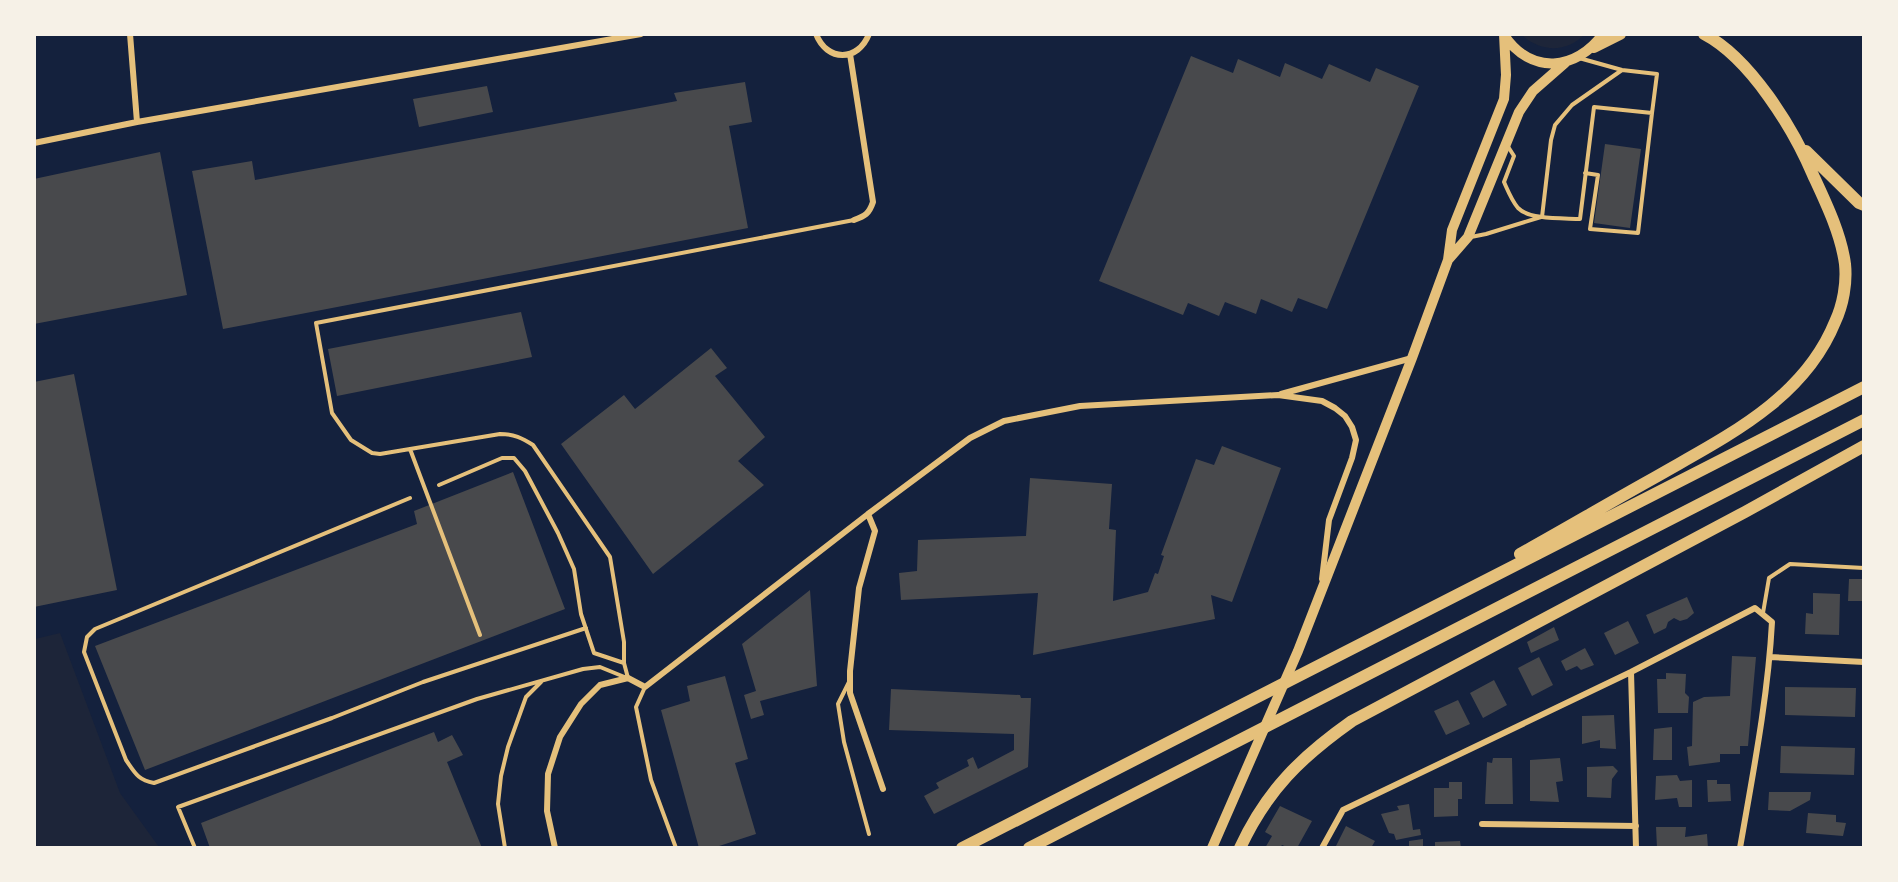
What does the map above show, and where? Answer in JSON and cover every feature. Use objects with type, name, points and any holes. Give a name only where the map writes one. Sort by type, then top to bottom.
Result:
[{"type":"highway","points":[[1594,47],[1620,34]]},
{"type":"highway","points":[[1704,34],[1717,41],[1745,67],[1800,145],[1858,203],[1863,205]]},
{"type":"highway","points":[[1443,603],[1465,586],[1738,430],[1802,378],[1820,354],[1841,308],[1845,265],[1832,216],[1800,145]]},
{"type":"highway","points":[[962,848],[1863,387]]},
{"type":"highway","points":[[1029,848],[1863,420]]},
{"type":"highway","points":[[1240,848],[1258,813],[1291,770],[1309,752],[1352,721],[1745,512],[1863,446]]},
{"type":"main road","points":[[1504,34],[1523,55],[1534,60],[1565,63]]},
{"type":"main road","points":[[1212,848],[1298,651],[1448,260],[1452,230],[1504,99],[1506,75],[1504,34]]},
{"type":"main road","points":[[1448,260],[1468,237],[1519,112],[1533,90],[1565,63],[1578,58],[1594,47],[1603,34]]},
{"type":"street","points":[[130,34],[137,122]]},
{"type":"street","points":[[34,143],[137,122],[641,34]]},
{"type":"street","points":[[816,34],[826,49],[833,54],[842,55],[850,54],[864,44],[869,34]]},
{"type":"street","points":[[850,54],[873,202],[866,216],[854,220]]},
{"type":"street","points":[[1278,395],[1412,358]]},
{"type":"street","points":[[555,848],[547,811],[548,774],[560,737],[581,704],[600,685],[628,678],[645,687],[970,438],[1004,421],[1080,406],[1278,395],[1322,401],[1335,408],[1346,416],[1356,440],[1352,458],[1329,520],[1320,592]]},
{"type":"street","points":[[868,514],[874,531],[859,588],[854,618],[850,693],[883,789]]},
{"type":"street","points":[[1322,848],[1343,810],[1631,672],[1755,608],[1772,622],[1770,657],[1740,848]]},
{"type":"street","points":[[1770,657],[1863,662]]},
{"type":"street","points":[[1631,672],[1636,848]]},
{"type":"street","points":[[1482,824],[1636,826]]},
{"type":"lane","points":[[1578,58],[1622,70],[1657,74],[1638,233],[1590,229],[1598,175],[1585,173]]},
{"type":"lane","points":[[1542,217],[1551,140],[1555,125],[1572,105],[1622,70]]},
{"type":"lane","points":[[1506,144],[1514,156],[1503,182],[1520,210],[1542,217],[1580,219],[1594,107],[1652,113]]},
{"type":"lane","points":[[1468,237],[1486,234],[1542,217]]},
{"type":"lane","points":[[628,678],[610,557],[533,445],[520,436],[500,434],[392,453],[372,453],[351,440],[332,412],[316,323],[854,220]]},
{"type":"lane","points":[[410,449],[480,635]]},
{"type":"lane","points":[[439,485],[502,458],[514,458],[525,471],[574,569],[581,614],[594,653],[624,663]]},
{"type":"lane","points":[[410,498],[95,629],[87,637],[84,652],[126,760],[136,775],[144,781],[154,783],[423,682],[586,628]]},
{"type":"lane","points":[[1763,614],[1769,578],[1790,564],[1863,568]]},
{"type":"lane","points":[[195,848],[178,807],[477,699],[583,669],[600,667],[628,678]]},
{"type":"lane","points":[[850,681],[838,704],[844,742],[869,834]]},
{"type":"lane","points":[[506,848],[498,804],[503,767],[526,697],[542,682]]},
{"type":"lane","points":[[645,687],[636,707],[651,780],[676,848]]},
{"type":"shaded area","points":[[1522,35],[1584,35],[1569,45],[1553,48],[1537,45]]},
{"type":"shaded area","points":[[60,633],[120,793],[159,847],[35,847],[35,639]]},
{"type":"building","points":[[1191,56],[1233,73],[1238,59],[1280,77],[1285,63],[1322,79],[1329,64],[1370,82],[1376,68],[1419,86],[1327,309],[1298,298],[1292,312],[1261,299],[1256,314],[1225,302],[1219,316],[1188,303],[1183,315],[1099,281]]},
{"type":"building","points":[[745,82],[752,122],[729,126],[748,228],[223,329],[192,171],[252,161],[255,180],[677,101],[674,93]]},
{"type":"building","points":[[487,86],[493,112],[419,127],[413,99]]},
{"type":"building","points":[[1605,144],[1641,149],[1630,228],[1594,223]]},
{"type":"building","points":[[160,152],[187,295],[34,324],[34,179]]},
{"type":"building","points":[[521,312],[532,357],[337,396],[328,349]]},
{"type":"building","points":[[711,348],[727,368],[715,376],[765,437],[738,461],[764,485],[653,574],[561,444],[624,395],[635,409]]},
{"type":"building","points":[[74,374],[117,590],[34,607],[34,382]]},
{"type":"building","points":[[1222,446],[1281,468],[1232,602],[1211,595],[1215,619],[1033,655],[1038,593],[901,600],[899,573],[917,571],[918,540],[1026,536],[1030,478],[1112,484],[1109,529],[1116,530],[1113,601],[1148,592],[1155,573],[1158,574],[1164,556],[1161,555],[1196,459],[1214,465]]},
{"type":"building","points":[[513,472],[565,609],[145,770],[95,646],[417,524],[414,511]]},
{"type":"building","points":[[1849,579],[1863,579],[1864,601],[1848,601]]},
{"type":"building","points":[[810,590],[817,686],[760,701],[764,715],[751,719],[744,695],[756,691],[742,644]]},
{"type":"building","points":[[1813,593],[1840,594],[1839,635],[1805,634],[1806,613],[1813,614]]},
{"type":"building","points":[[1687,597],[1694,613],[1680,621],[1674,618],[1668,622],[1666,628],[1654,634],[1646,615]]},
{"type":"building","points":[[1628,621],[1639,643],[1615,655],[1604,633]]},
{"type":"building","points":[[1554,627],[1559,640],[1531,653],[1527,642]]},
{"type":"building","points":[[1585,648],[1594,665],[1581,670],[1577,666],[1566,671],[1561,661]]},
{"type":"building","points":[[1732,656],[1756,657],[1748,746],[1740,746],[1740,754],[1720,754],[1720,762],[1689,766],[1687,747],[1692,746],[1693,702],[1704,697],[1730,696]]},
{"type":"building","points":[[1539,657],[1553,685],[1532,696],[1518,668]]},
{"type":"building","points":[[1666,673],[1686,674],[1685,693],[1689,697],[1688,713],[1658,713],[1657,679],[1666,679]]},
{"type":"building","points":[[725,676],[748,759],[735,763],[756,834],[713,848],[699,848],[661,710],[690,701],[687,686]]},
{"type":"building","points":[[1494,680],[1507,705],[1483,718],[1470,693]]},
{"type":"building","points":[[1785,687],[1856,688],[1855,717],[1785,715]]},
{"type":"building","points":[[891,689],[1020,695],[1021,698],[1031,698],[1028,767],[934,814],[924,796],[939,788],[936,783],[969,766],[967,760],[973,757],[978,769],[1014,750],[1014,734],[889,730]]},
{"type":"building","points":[[1458,700],[1470,724],[1446,735],[1434,711]]},
{"type":"building","points":[[1614,715],[1616,749],[1600,748],[1600,740],[1582,744],[1582,716]]},
{"type":"building","points":[[1672,727],[1672,760],[1653,760],[1654,729]]},
{"type":"building","points":[[434,732],[438,742],[452,735],[463,755],[447,762],[482,848],[210,848],[201,823]]},
{"type":"building","points":[[1781,746],[1855,748],[1854,775],[1780,773]]},
{"type":"building","points":[[1493,758],[1512,758],[1513,804],[1485,804],[1487,762],[1492,763]]},
{"type":"building","points":[[1560,758],[1563,781],[1556,782],[1559,802],[1530,801],[1530,760]]},
{"type":"building","points":[[1613,766],[1618,771],[1612,779],[1611,798],[1587,797],[1587,767]]},
{"type":"building","points":[[1677,775],[1680,781],[1692,780],[1692,807],[1679,807],[1677,798],[1655,800],[1656,776]]},
{"type":"building","points":[[1707,780],[1717,780],[1717,784],[1730,784],[1731,801],[1708,802]]},
{"type":"building","points":[[1449,782],[1462,782],[1462,799],[1458,799],[1458,816],[1434,817],[1434,788],[1449,788]]},
{"type":"building","points":[[1769,792],[1811,792],[1810,800],[1790,811],[1768,810]]},
{"type":"building","points":[[1409,804],[1413,830],[1420,829],[1421,835],[1396,840],[1394,834],[1389,833],[1381,814],[1399,810],[1397,806]]},
{"type":"building","points":[[1280,806],[1312,821],[1297,848],[1282,845],[1280,848],[1265,848],[1272,836],[1265,832]]},
{"type":"building","points":[[1808,813],[1836,815],[1836,822],[1846,823],[1843,836],[1806,833]]},
{"type":"building","points":[[1346,826],[1375,841],[1371,848],[1335,848]]},
{"type":"building","points":[[1656,827],[1686,827],[1685,837],[1707,834],[1708,848],[1657,848]]},
{"type":"building","points":[[1423,839],[1423,848],[1409,848],[1409,841]]},
{"type":"building","points":[[1460,841],[1461,848],[1435,848],[1435,842]]}]
